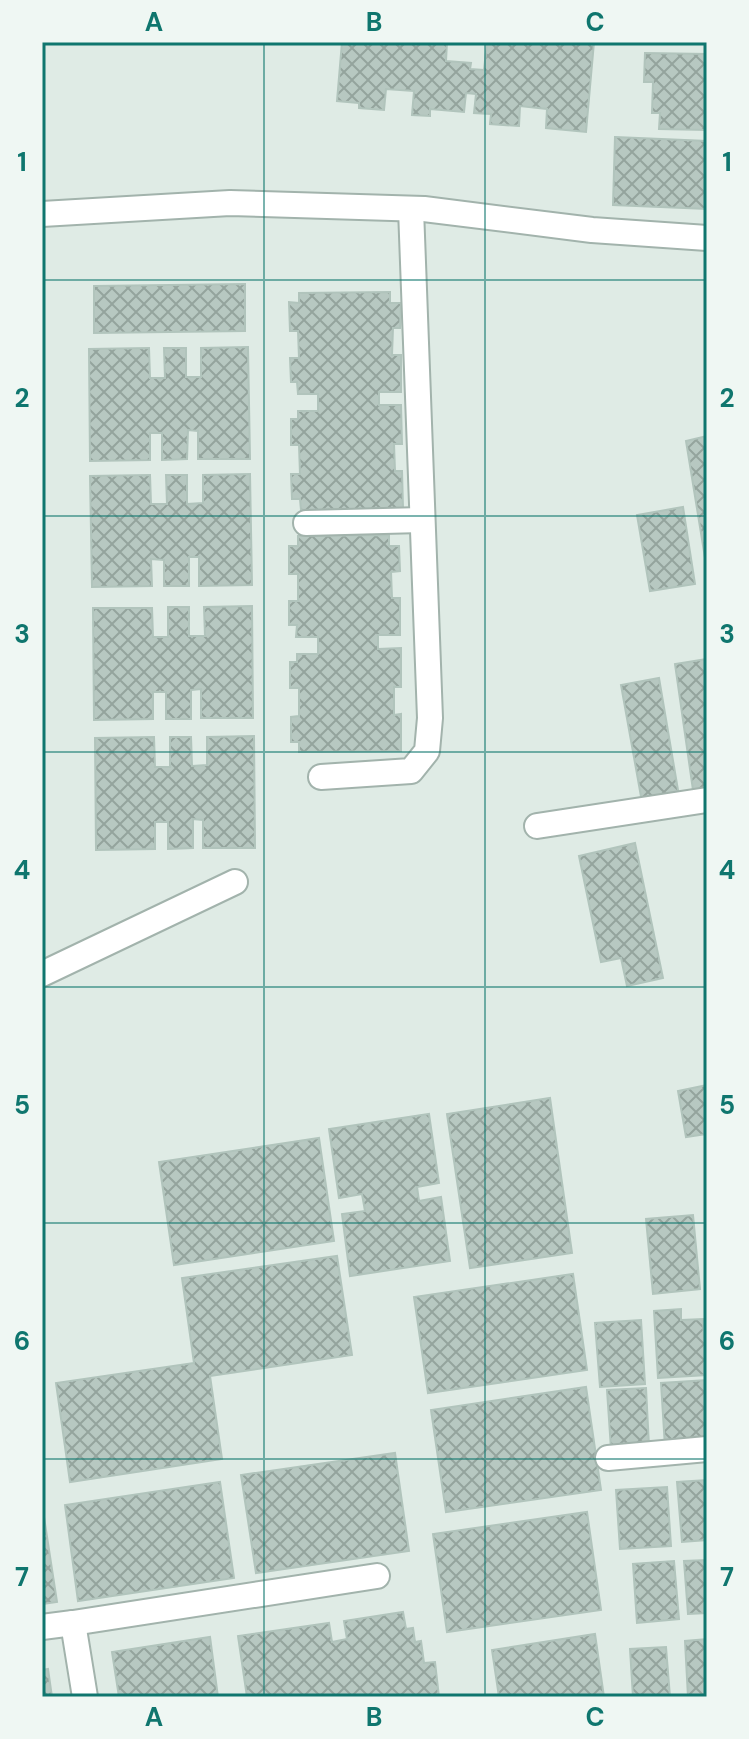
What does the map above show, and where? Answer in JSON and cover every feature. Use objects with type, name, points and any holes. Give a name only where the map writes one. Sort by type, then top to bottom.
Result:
[{"type":"street","points":[[42,214],[230,203],[411,209],[592,230],[707,238]]},
{"type":"street","points":[[321,777],[411,771],[427,751],[430,718],[411,209]]},
{"type":"street","points":[[306,523],[422,520]]},
{"type":"street","points":[[537,826],[707,800]]},
{"type":"street","points":[[42,974],[235,882]]},
{"type":"street","points":[[608,1458],[707,1449]]},
{"type":"street","points":[[42,1627],[377,1576]]},
{"type":"street","points":[[73,1623],[85,1697]]},
{"type":"building","points":[[342,42],[447,42],[446,61],[471,63],[470,69],[484,70],[487,42],[594,42],[586,132],[546,128],[547,109],[520,106],[519,126],[490,124],[491,114],[474,113],[476,94],[466,93],[464,112],[430,109],[430,116],[412,115],[414,91],[386,89],[384,110],[359,108],[359,103],[337,101]]},
{"type":"building","points":[[645,53],[707,54],[707,130],[659,129],[660,113],[652,113],[653,82],[644,82]]},
{"type":"building","points":[[615,137],[707,141],[707,209],[613,205]]},
{"type":"building","points":[[245,284],[245,331],[94,333],[94,286]]},
{"type":"building","points":[[390,292],[390,303],[401,303],[400,328],[393,328],[392,355],[401,355],[401,392],[379,392],[379,405],[401,405],[402,444],[394,444],[395,471],[402,471],[403,508],[301,510],[300,499],[292,499],[291,474],[300,474],[299,445],[291,445],[291,419],[298,419],[298,411],[318,411],[318,394],[298,394],[297,382],[291,382],[290,358],[299,358],[298,331],[290,331],[289,302],[299,303],[299,293]]},
{"type":"building","points":[[248,347],[250,459],[198,459],[198,431],[188,430],[187,459],[162,460],[162,433],[150,433],[150,460],[90,461],[89,349],[149,348],[150,378],[165,378],[164,348],[186,348],[186,377],[201,377],[201,348]]},
{"type":"building","points":[[707,436],[707,570],[686,441]]},
{"type":"building","points":[[250,474],[252,585],[199,586],[199,557],[189,557],[189,586],[164,586],[164,560],[151,559],[152,586],[92,587],[90,476],[150,475],[151,504],[167,504],[166,475],[187,475],[187,504],[203,503],[203,475]]},
{"type":"building","points":[[683,507],[695,584],[650,591],[637,515]]},
{"type":"building","points":[[389,535],[389,546],[399,546],[400,571],[391,572],[392,598],[400,598],[400,635],[378,635],[378,649],[401,648],[401,687],[394,687],[394,715],[401,714],[401,751],[299,752],[299,742],[291,742],[291,717],[299,716],[299,688],[290,688],[290,662],[297,662],[297,654],[318,654],[318,637],[296,637],[297,625],[289,625],[289,601],[298,601],[298,574],[289,574],[289,546],[298,546],[298,536]]},
{"type":"building","points":[[252,606],[253,718],[201,718],[201,689],[191,690],[191,719],[166,719],[166,692],[153,692],[153,719],[94,720],[93,608],[152,608],[153,637],[168,637],[168,607],[189,607],[189,636],[205,636],[204,607]]},
{"type":"building","points":[[707,659],[707,788],[693,790],[675,664]]},
{"type":"building","points":[[659,678],[679,796],[642,802],[621,685]]},
{"type":"building","points":[[254,736],[255,848],[203,848],[203,820],[193,819],[193,848],[168,849],[168,822],[155,822],[155,849],[96,850],[95,738],[154,737],[155,767],[170,767],[170,737],[191,737],[192,766],[207,765],[207,737]]},
{"type":"building","points":[[635,843],[663,978],[627,986],[621,958],[601,962],[579,856]]},
{"type":"building","points":[[707,1085],[707,1134],[686,1137],[678,1091]]},
{"type":"building","points":[[550,1098],[572,1253],[470,1268],[447,1114]]},
{"type":"building","points":[[429,1114],[439,1183],[417,1187],[419,1201],[441,1197],[450,1261],[350,1276],[342,1214],[365,1211],[362,1194],[339,1198],[329,1129]]},
{"type":"building","points":[[319,1138],[334,1241],[174,1265],[159,1162]]},
{"type":"building","points":[[693,1215],[700,1289],[653,1294],[646,1219]]},
{"type":"building","points":[[337,1256],[352,1355],[210,1376],[222,1459],[70,1482],[56,1383],[194,1363],[182,1278]]},
{"type":"building","points":[[573,1274],[587,1370],[428,1393],[414,1297]]},
{"type":"building","points":[[681,1309],[681,1320],[703,1319],[704,1337],[707,1337],[707,1375],[658,1378],[654,1311]]},
{"type":"building","points":[[641,1320],[645,1384],[600,1387],[595,1323]]},
{"type":"building","points":[[707,1380],[707,1444],[665,1447],[661,1383]]},
{"type":"building","points":[[586,1387],[601,1490],[446,1512],[431,1410]]},
{"type":"building","points":[[646,1388],[649,1446],[611,1449],[607,1390]]},
{"type":"building","points":[[395,1453],[409,1551],[256,1573],[241,1475]]},
{"type":"building","points":[[707,1480],[707,1540],[682,1542],[677,1482]]},
{"type":"building","points":[[220,1482],[234,1578],[78,1601],[65,1505]]},
{"type":"building","points":[[667,1487],[671,1546],[620,1549],[616,1490]]},
{"type":"building","points":[[42,1504],[57,1602],[42,1604]]},
{"type":"building","points":[[587,1512],[601,1610],[447,1632],[433,1534]]},
{"type":"building","points":[[707,1560],[707,1613],[688,1614],[684,1561]]},
{"type":"building","points":[[674,1561],[679,1619],[637,1623],[633,1564]]},
{"type":"building","points":[[403,1612],[406,1629],[413,1628],[415,1642],[421,1641],[424,1663],[435,1662],[439,1697],[247,1697],[238,1636],[329,1623],[332,1642],[347,1639],[344,1621]]},
{"type":"building","points":[[595,1634],[604,1697],[499,1697],[492,1650]]},
{"type":"building","points":[[210,1637],[218,1697],[119,1697],[112,1652]]},
{"type":"building","points":[[707,1639],[707,1697],[688,1697],[685,1641]]},
{"type":"building","points":[[666,1647],[670,1697],[633,1697],[630,1649]]},
{"type":"building","points":[[48,1669],[52,1697],[42,1697],[42,1670]]}]
